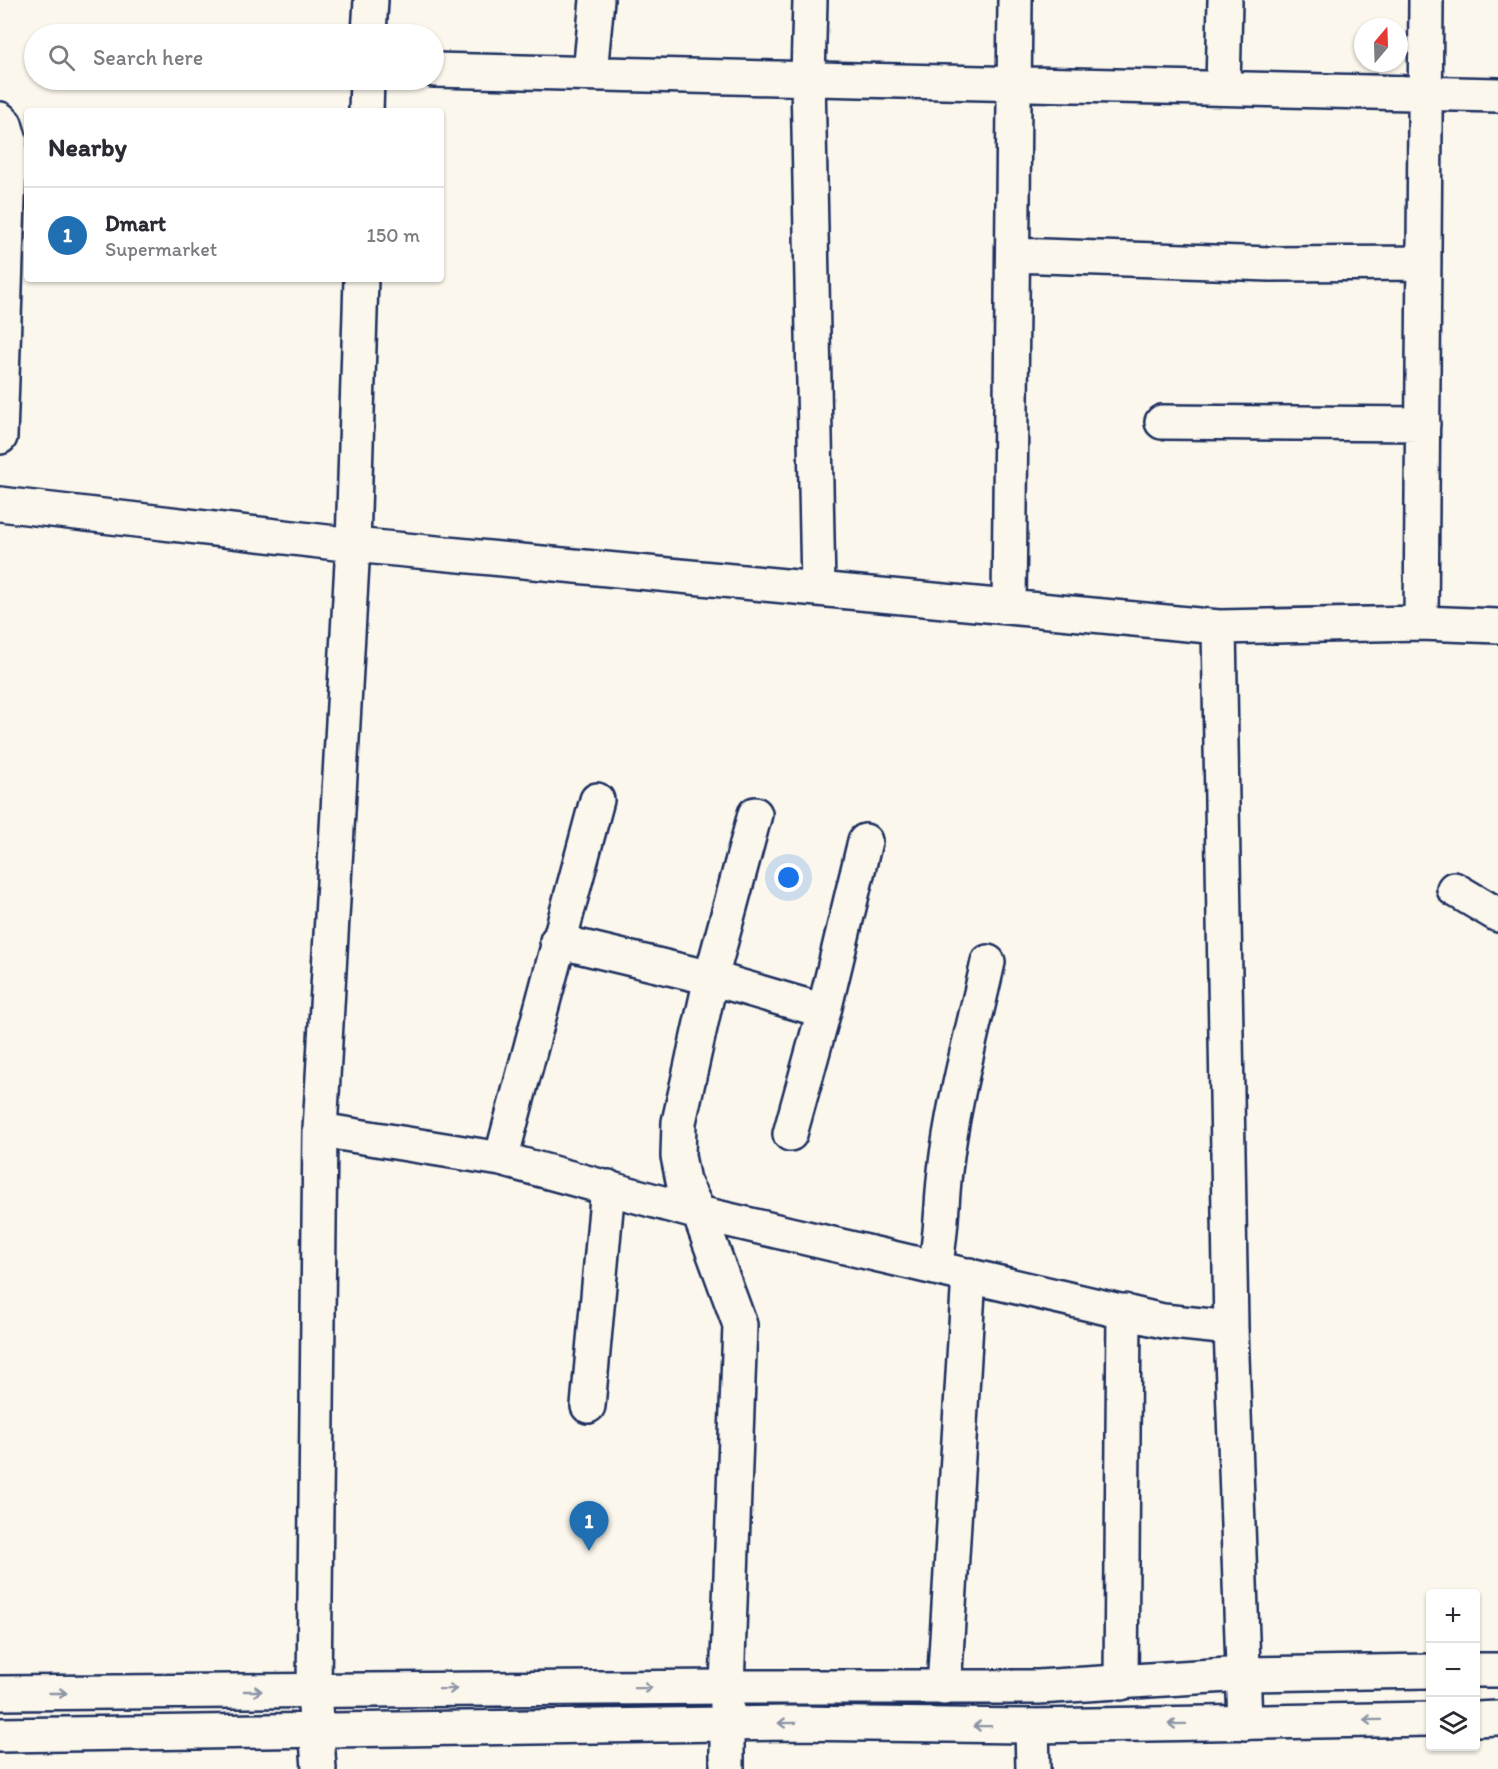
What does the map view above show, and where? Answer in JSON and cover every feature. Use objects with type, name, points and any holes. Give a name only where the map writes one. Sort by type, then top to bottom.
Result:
[{"type":"street","points":[[370,24],[371,0]]},
{"type":"street","points":[[590,73],[597,0]]},
{"type":"street","points":[[810,0],[808,78],[818,588]]},
{"type":"street","points":[[1009,607],[1016,83],[1015,0]]},
{"type":"street","points":[[1223,87],[1225,0]]},
{"type":"street","points":[[1421,623],[1426,0]]},
{"type":"street","points":[[444,70],[1498,95]]},
{"type":"street","points":[[366,108],[367,90]]},
{"type":"street","points":[[0,437],[12,134]]},
{"type":"street","points":[[1014,255],[1270,264],[1424,263]]},
{"type":"street","points":[[319,1769],[314,1690],[320,1130],[353,545],[360,282]]},
{"type":"street","points":[[1162,422],[1423,424]]},
{"type":"street","points":[[0,504],[353,545],[1219,627],[1421,623],[1498,626]]},
{"type":"street","points":[[1219,627],[1231,1328],[1245,1723]]},
{"type":"street","points":[[501,1159],[557,941],[597,800]]},
{"type":"street","points":[[727,1769],[727,1687],[740,1325],[699,1213],[683,1181],[678,1156],[679,1122],[711,978],[755,814]]},
{"type":"street","points":[[790,1134],[824,1011],[865,841]]},
{"type":"street","points":[[1454,888],[1498,915]]},
{"type":"street","points":[[557,941],[711,978],[824,1011]]},
{"type":"street","points":[[935,1267],[942,1232],[945,1171],[988,962]]},
{"type":"street","points":[[320,1130],[501,1159],[699,1213],[1183,1324],[1231,1328]]},
{"type":"street","points":[[588,1406],[608,1187]]},
{"type":"street","points":[[944,1688],[969,1275]]},
{"type":"street","points":[[1121,1683],[1124,1311]]},
{"type":"street","points":[[1480,1670],[1498,1670]]},
{"type":"street","points":[[0,1693],[727,1687],[1038,1688],[1244,1674],[1426,1671]]},
{"type":"street","points":[[1480,1719],[1498,1718]]},
{"type":"street","points":[[0,1735],[727,1724],[1032,1726],[1426,1719]]},
{"type":"street","points":[[1032,1726],[1033,1769]]},
{"type":"place","name":"Dmart","points":[[589,1551]]}]
